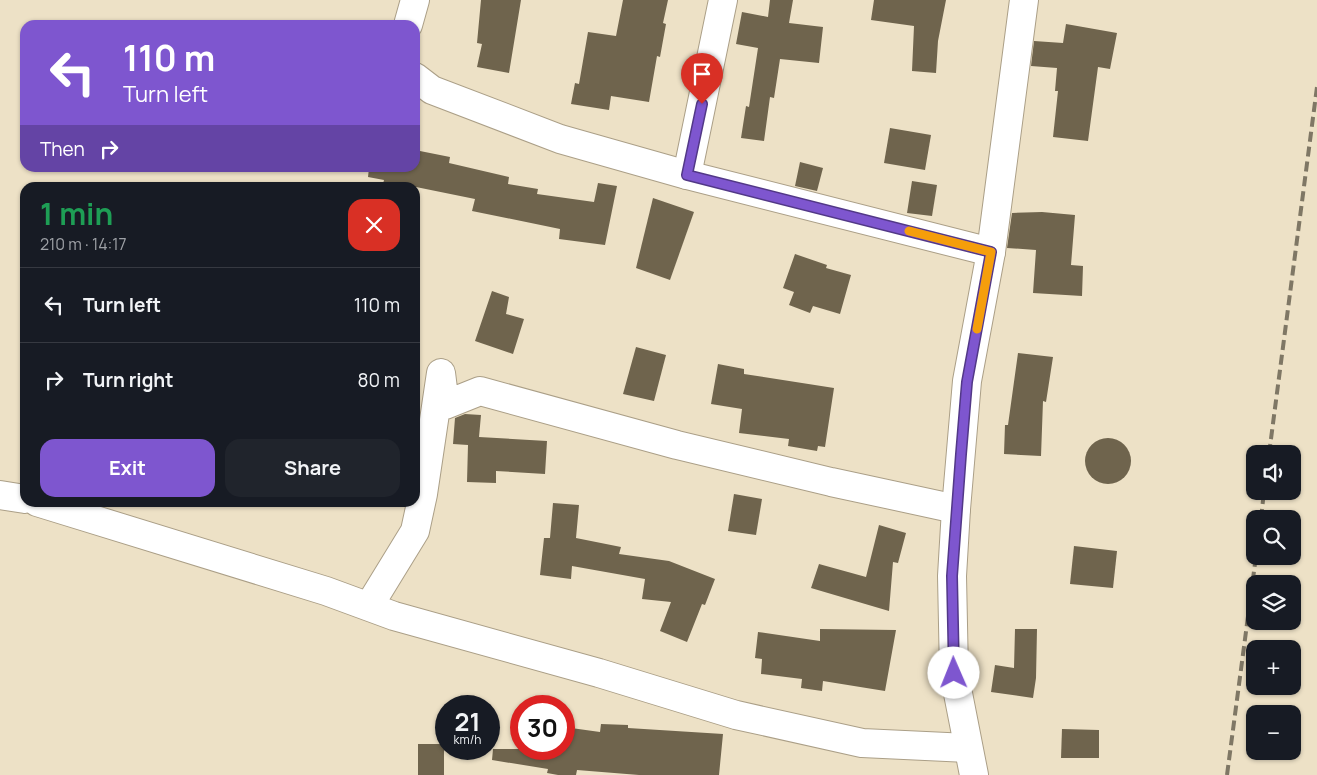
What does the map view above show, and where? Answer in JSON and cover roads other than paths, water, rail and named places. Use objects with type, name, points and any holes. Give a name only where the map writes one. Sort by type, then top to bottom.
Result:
[{"type":"street","points":[[409,20],[415,0]]},
{"type":"street","points":[[687,175],[723,0]]},
{"type":"street","points":[[974,775],[954,673],[952,576],[956,509],[967,382],[991,252],[1024,0]]},
{"type":"street","points":[[420,81],[432,90],[560,139],[687,175],[991,252]]},
{"type":"street","points":[[369,606],[415,531],[423,494],[441,373],[445,405],[480,391],[677,445],[831,482],[956,509]]},
{"type":"street","points":[[0,495],[20,498]]},
{"type":"street","points":[[53,507],[317,588],[394,616],[599,673],[736,715],[862,743],[968,748]]},
{"type":"railway","points":[[1270,445],[1317,87]]},
{"type":"railway","points":[[1262,510],[1263,500]]},
{"type":"railway","points":[[1227,775],[1255,565]]}]
